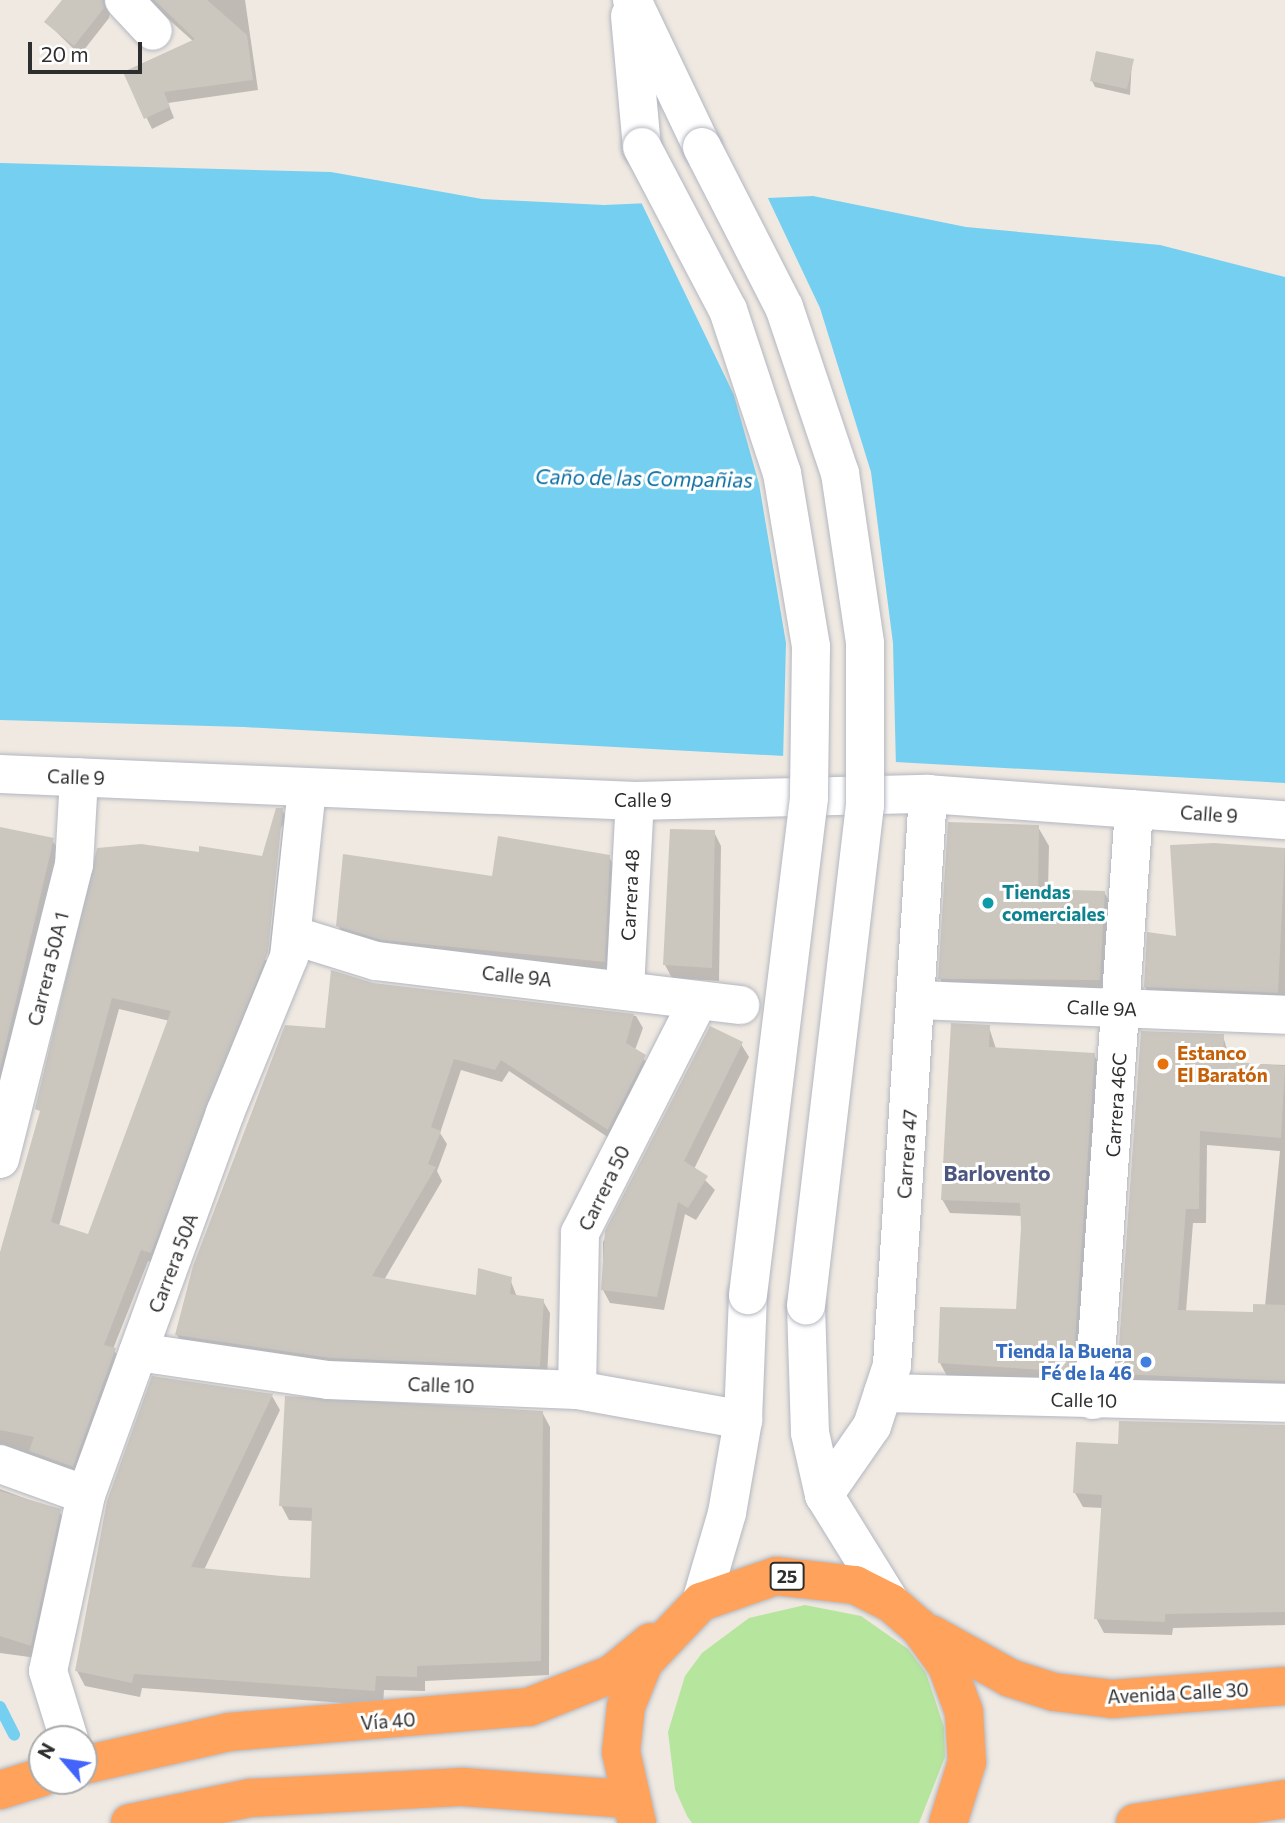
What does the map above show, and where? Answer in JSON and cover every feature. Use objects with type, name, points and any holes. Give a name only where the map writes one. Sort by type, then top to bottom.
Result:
[{"type":"highway","name":"25","points":[[633,1811],[621,1752],[626,1706],[644,1662],[672,1625],[701,1602],[738,1584],[817,1576],[905,1615]]},
{"type":"highway","name":"Avenida Calle 30","points":[[905,1615],[1010,1678],[1054,1692],[1112,1699],[1285,1686]]},
{"type":"highway","points":[[905,1615],[947,1666],[964,1713],[967,1762],[948,1823]]},
{"type":"highway","name":"Vía 40","points":[[98,1762],[229,1732],[529,1707],[612,1674],[672,1625]]},
{"type":"highway","points":[[0,1790],[28,1781]]},
{"type":"highway","points":[[130,1823],[250,1798],[463,1787],[633,1811]]},
{"type":"highway","points":[[1135,1823],[1285,1799]]},
{"type":"street","points":[[124,0],[153,31]]},
{"type":"street","points":[[630,0],[784,307],[840,473],[865,643],[865,805],[806,1306],[810,1433],[824,1495],[905,1615]]},
{"type":"street","points":[[630,0],[642,147],[728,310],[782,473],[811,648],[809,798],[748,1295],[743,1420],[727,1513],[701,1602]]},
{"type":"street","name":"Calle 9","points":[[0,774],[635,801],[928,794],[1285,820]]},
{"type":"street","name":"Carrera 50A 1","points":[[0,1159],[74,865],[79,777]]},
{"type":"street","name":"Carrera 50A","points":[[65,1725],[48,1671],[86,1495],[295,936],[307,788]]},
{"type":"street","name":"Carrera 47","points":[[824,1495],[872,1426],[892,1365],[918,1000],[928,794]]},
{"type":"street","name":"Carrera 48","points":[[625,989],[635,801]]},
{"type":"street","name":"Carrera 46C","points":[[1093,1400],[1123,1008],[1134,809]]},
{"type":"street","name":"Calle 9A","points":[[295,936],[376,961],[625,989],[697,1003],[740,1005]]},
{"type":"street","name":"Calle 9A","points":[[918,1000],[1285,1015]]},
{"type":"street","name":"Carrera 50","points":[[576,1390],[580,1233],[697,1003]]},
{"type":"street","name":"Calle 10","points":[[138,1352],[328,1380],[576,1390],[743,1420]]},
{"type":"street","name":"Calle 10","points":[[883,1394],[1285,1403]]},
{"type":"street","points":[[0,1464],[86,1495]]},
{"type":"green space","points":[[805,1605],[861,1616],[908,1649],[926,1673],[944,1727],[945,1757],[919,1823],[692,1823],[687,1816],[675,1789],[668,1732],[685,1676],[702,1653],[749,1618]]},
{"type":"water","name":"Caño de las Compañias","points":[[0,163],[331,172],[482,199],[604,205],[813,196],[966,227],[1160,245],[1285,277],[1285,783],[244,727],[0,720]]},
{"type":"pier","points":[[766,194],[820,308],[871,472],[893,643],[896,767],[783,761],[786,643],[759,484],[734,395],[640,200]]},
{"type":"building","points":[[62,0],[103,0],[104,8],[74,46],[44,22]]},
{"type":"building","points":[[154,0],[207,0],[247,35],[253,80],[164,92],[170,107],[144,119],[123,72],[195,39]]},
{"type":"building","points":[[1096,51],[1134,59],[1127,89],[1090,81]]},
{"type":"building","points":[[276,808],[283,808],[268,952],[151,1253],[141,1250],[104,1345],[116,1348],[73,1467],[29,1451],[34,1437],[0,1430],[0,1252],[40,1111],[35,1109],[97,848],[141,844],[199,852],[199,846],[262,856]],"holes":[[[112,998],[171,1011],[88,1234],[51,1222]]]},
{"type":"building","name":"Tiendas comerciales","points":[[948,822],[1039,825],[1038,889],[1105,891],[1100,980],[938,979]]},
{"type":"building","points":[[0,827],[54,838],[0,1069]]},
{"type":"building","points":[[670,829],[715,830],[712,968],[663,965]]},
{"type":"building","points":[[498,836],[610,855],[605,962],[381,940],[336,926],[343,854],[492,876]]},
{"type":"building","points":[[1214,843],[1285,848],[1278,993],[1144,987],[1147,932],[1176,936],[1170,845]]},
{"type":"building","points":[[331,970],[373,983],[634,1014],[626,1043],[646,1055],[608,1130],[501,1060],[495,1070],[454,1059],[431,1127],[441,1131],[428,1164],[436,1167],[372,1276],[476,1295],[478,1268],[512,1277],[510,1294],[544,1299],[540,1367],[330,1358],[175,1335],[193,1266],[285,1025],[325,1028]]},
{"type":"building","points":[[951,1023],[990,1025],[989,1047],[1095,1053],[1073,1372],[938,1363],[940,1307],[1016,1309],[1021,1228],[1020,1203],[941,1200]]},
{"type":"building","points":[[710,1026],[743,1042],[684,1161],[708,1176],[688,1208],[678,1202],[657,1297],[601,1290],[605,1231]]},
{"type":"building","points":[[1141,1031],[1224,1034],[1223,1061],[1285,1066],[1281,1138],[1200,1131],[1199,1209],[1186,1209],[1178,1310],[1253,1312],[1253,1304],[1285,1305],[1285,1381],[1117,1374]]},
{"type":"building","points":[[152,1376],[273,1394],[191,1567],[281,1576],[310,1578],[312,1508],[279,1506],[285,1396],[543,1411],[541,1661],[417,1666],[417,1677],[376,1676],[375,1691],[134,1674],[132,1683],[75,1671],[107,1501]]},
{"type":"building","points":[[1119,1421],[1285,1425],[1285,1612],[1165,1614],[1165,1622],[1094,1619],[1102,1495],[1073,1493],[1076,1442],[1118,1444]]},
{"type":"building","points":[[0,1491],[61,1509],[31,1646],[0,1636]]},
{"type":"waterway","points":[[0,1707],[14,1735]]},
{"type":"place","name":"Tiendas comerciales","points":[[988,903]]},
{"type":"place","name":"Estanco El Baratón","points":[[1163,1064]]},
{"type":"place","name":"Tienda la Buena Fé de la 46","points":[[1146,1362]]},
{"type":"district","name":"Barlovento","points":[[997,1173]]}]
